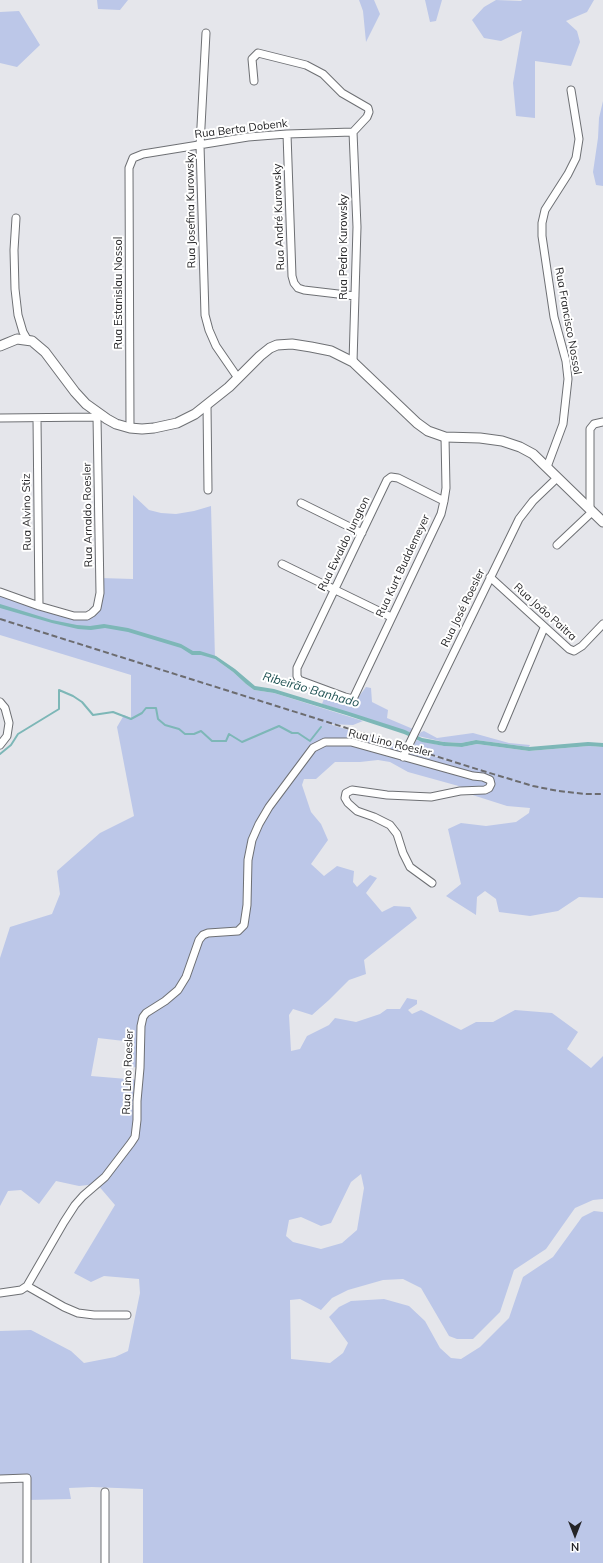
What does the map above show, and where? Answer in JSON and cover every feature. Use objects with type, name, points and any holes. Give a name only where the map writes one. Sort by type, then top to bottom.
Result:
[{"type":"street","name":"Rua Josefina Kurowsky","points":[[206,33],[200,145],[205,315],[207,326],[216,346],[238,378]]},
{"type":"street","points":[[254,81],[252,59],[258,53],[306,65],[323,74],[342,93],[368,108],[368,117],[353,132]]},
{"type":"street","name":"Rua Francisco Nossol","points":[[546,467],[563,424],[568,379],[566,360],[554,317],[542,236],[542,223],[545,210],[568,174],[576,158],[579,139],[571,90]]},
{"type":"street","name":"Rua Berta Dobenk","points":[[133,158],[143,154],[248,137],[353,132]]},
{"type":"street","name":"Rua Pedro Kurowsky","points":[[353,132],[357,227],[353,362]]},
{"type":"street","name":"Rua André Kurowsky","points":[[287,134],[292,276],[294,283],[298,288],[304,290],[355,296]]},
{"type":"street","name":"Rua Estanislau Nossol","points":[[130,428],[129,168],[133,158]]},
{"type":"street","points":[[16,218],[14,267],[15,289],[20,324],[28,339],[40,347],[75,392],[98,416],[130,428],[154,428],[177,423],[207,406],[266,351],[277,345],[299,345],[321,349],[341,355],[353,362],[422,428],[428,431],[445,436],[486,438],[512,444],[532,454],[603,522]]},
{"type":"street","points":[[0,346],[13,339],[28,339]]},
{"type":"street","points":[[207,406],[208,490]]},
{"type":"street","points":[[0,418],[98,416]]},
{"type":"street","name":"Rua Arnaldo Roesler","points":[[39,606],[74,616],[87,616],[95,610],[99,604],[98,416]]},
{"type":"street","name":"Rua Alvino Stiz","points":[[37,418],[39,606]]},
{"type":"street","points":[[557,545],[591,511],[590,429],[594,424],[603,422]]},
{"type":"street","name":"Rua Kurt Buddemeyer","points":[[354,699],[440,514],[444,502],[446,479],[445,436]]},
{"type":"street","name":"Rua Ewaldo Jungton","points":[[354,699],[299,680],[297,676],[297,668],[387,480],[391,477],[398,478],[444,502]]},
{"type":"street","name":"Rua José Roesler","points":[[403,757],[519,519],[533,501],[558,478]]},
{"type":"street","points":[[301,503],[362,533]]},
{"type":"street","points":[[282,564],[391,617]]},
{"type":"street","name":"Rua João Paitra","points":[[490,577],[564,646],[574,651],[582,646],[603,624]]},
{"type":"street","points":[[0,592],[39,606]]},
{"type":"street","points":[[502,728],[544,628]]},
{"type":"street","points":[[0,702],[5,708],[9,723],[7,736],[0,745]]},
{"type":"street","name":"Rua Lino Roesler","points":[[27,1286],[75,1205],[105,1177],[135,1137],[138,1120],[137,1102],[140,1068],[141,1026],[143,1017],[146,1012],[165,1001],[178,990],[186,977],[199,940],[203,935],[208,933],[238,931],[244,926],[247,905],[248,860],[251,844],[259,824],[279,793],[313,748],[325,742],[351,742],[490,780],[491,784],[489,788],[485,790],[460,791],[431,797],[387,795],[352,790],[346,793],[345,798],[348,804],[357,811],[390,825],[397,834],[410,867],[432,883]]},
{"type":"street","points":[[0,1293],[21,1290],[27,1286],[78,1313],[94,1315],[127,1315]]},
{"type":"street","points":[[0,1479],[27,1478],[27,1563]]},
{"type":"street","points":[[104,1563],[105,1492]]},
{"type":"shaded area","points":[[97,0],[128,0],[120,10],[98,9]]},
{"type":"shaded area","points":[[359,0],[374,0],[380,14],[366,42],[363,11]]},
{"type":"shaded area","points":[[425,0],[442,0],[436,21],[430,22]]},
{"type":"shaded area","points":[[496,0],[594,0],[587,12],[566,21],[577,31],[580,42],[571,66],[535,61],[535,118],[516,116],[513,83],[522,31],[501,41],[484,38],[472,20],[484,7]]},
{"type":"shaded area","points":[[19,11],[40,45],[17,67],[0,63],[0,12]]},
{"type":"shaded area","points":[[603,101],[603,186],[596,185],[593,172],[598,138],[599,118]]},
{"type":"shaded area","points":[[133,495],[149,510],[161,513],[176,514],[211,506],[215,659],[254,690],[274,693],[363,721],[353,725],[329,724],[457,763],[413,748],[416,740],[444,746],[462,747],[477,744],[529,751],[589,746],[603,747],[603,898],[579,897],[558,911],[530,916],[499,912],[496,899],[485,891],[477,897],[476,915],[446,896],[461,884],[448,829],[461,823],[486,826],[516,822],[529,813],[530,808],[507,806],[460,791],[473,790],[408,772],[390,762],[378,760],[335,762],[316,779],[304,779],[302,785],[311,812],[321,824],[328,840],[311,864],[324,876],[337,866],[354,871],[353,882],[357,887],[370,875],[377,878],[366,893],[382,912],[394,906],[410,907],[417,918],[364,960],[366,974],[349,980],[312,1015],[293,1009],[289,1015],[291,1051],[300,1049],[307,1036],[329,1025],[335,1018],[356,1022],[380,1014],[387,1009],[400,1009],[407,998],[417,1000],[417,1004],[408,1010],[412,1014],[421,1010],[461,1030],[476,1022],[493,1022],[515,1010],[552,1013],[578,1032],[567,1049],[591,1068],[603,1056],[603,1199],[593,1200],[575,1208],[546,1249],[514,1270],[500,1312],[473,1339],[457,1339],[449,1336],[421,1288],[403,1279],[383,1280],[348,1290],[332,1298],[321,1310],[300,1299],[290,1300],[291,1359],[330,1363],[343,1353],[348,1343],[329,1317],[339,1307],[351,1301],[384,1299],[409,1306],[425,1321],[440,1348],[451,1358],[461,1359],[480,1347],[509,1318],[523,1277],[553,1257],[582,1217],[594,1211],[603,1212],[603,1563],[143,1563],[143,1489],[92,1487],[69,1488],[71,1499],[27,1500],[27,1479],[0,1479],[0,1331],[31,1330],[71,1351],[84,1363],[115,1357],[128,1351],[140,1293],[139,1279],[104,1276],[91,1282],[74,1273],[115,1205],[97,1184],[79,1186],[56,1181],[39,1204],[21,1190],[8,1191],[0,1206],[0,958],[10,927],[52,914],[60,894],[57,871],[100,833],[134,816],[117,727],[124,715],[131,718],[131,675],[0,635],[0,592],[67,614],[92,613],[100,578],[133,579]],"holes":[[[98,1038],[124,1041],[133,1067],[140,1068],[139,1080],[91,1076]],[[361,1174],[364,1188],[357,1230],[342,1243],[321,1249],[293,1242],[286,1236],[289,1220],[301,1217],[321,1226],[331,1223],[351,1182]]]},
{"type":"shaded area","points":[[0,604],[52,620],[77,625],[90,626],[104,624],[128,628],[181,644],[193,651],[200,651],[216,656],[235,669],[255,686],[274,689],[346,711],[405,730],[422,738],[461,743],[476,740],[529,747],[588,742],[603,743],[603,747],[589,746],[529,751],[477,744],[462,747],[444,746],[422,742],[404,734],[346,715],[274,693],[254,690],[215,659],[201,655],[192,655],[181,648],[128,632],[105,628],[91,630],[78,629],[52,623],[0,608]]},
{"type":"shaded area","points":[[366,687],[371,688],[372,702],[388,710],[387,718],[413,729],[412,733],[322,704],[327,691],[353,701],[357,699]]},
{"type":"shaded area","points":[[424,731],[437,738],[473,733],[509,743],[530,745],[529,747],[476,740],[461,743],[444,742],[418,736]]},
{"type":"waterway","points":[[0,754],[11,745],[18,734],[59,709],[59,690],[82,702],[93,715],[113,712],[131,719],[142,713],[146,708],[156,708],[158,719],[165,725],[179,729],[185,734],[194,734],[201,731],[212,741],[226,741],[229,734],[242,742],[279,726],[292,733],[298,733],[310,741],[321,727]]},
{"type":"railway","points":[[0,619],[533,786],[558,791],[603,794]]},
{"type":"water label","name":"Ribeirão Banhado","points":[[311,690]]}]
